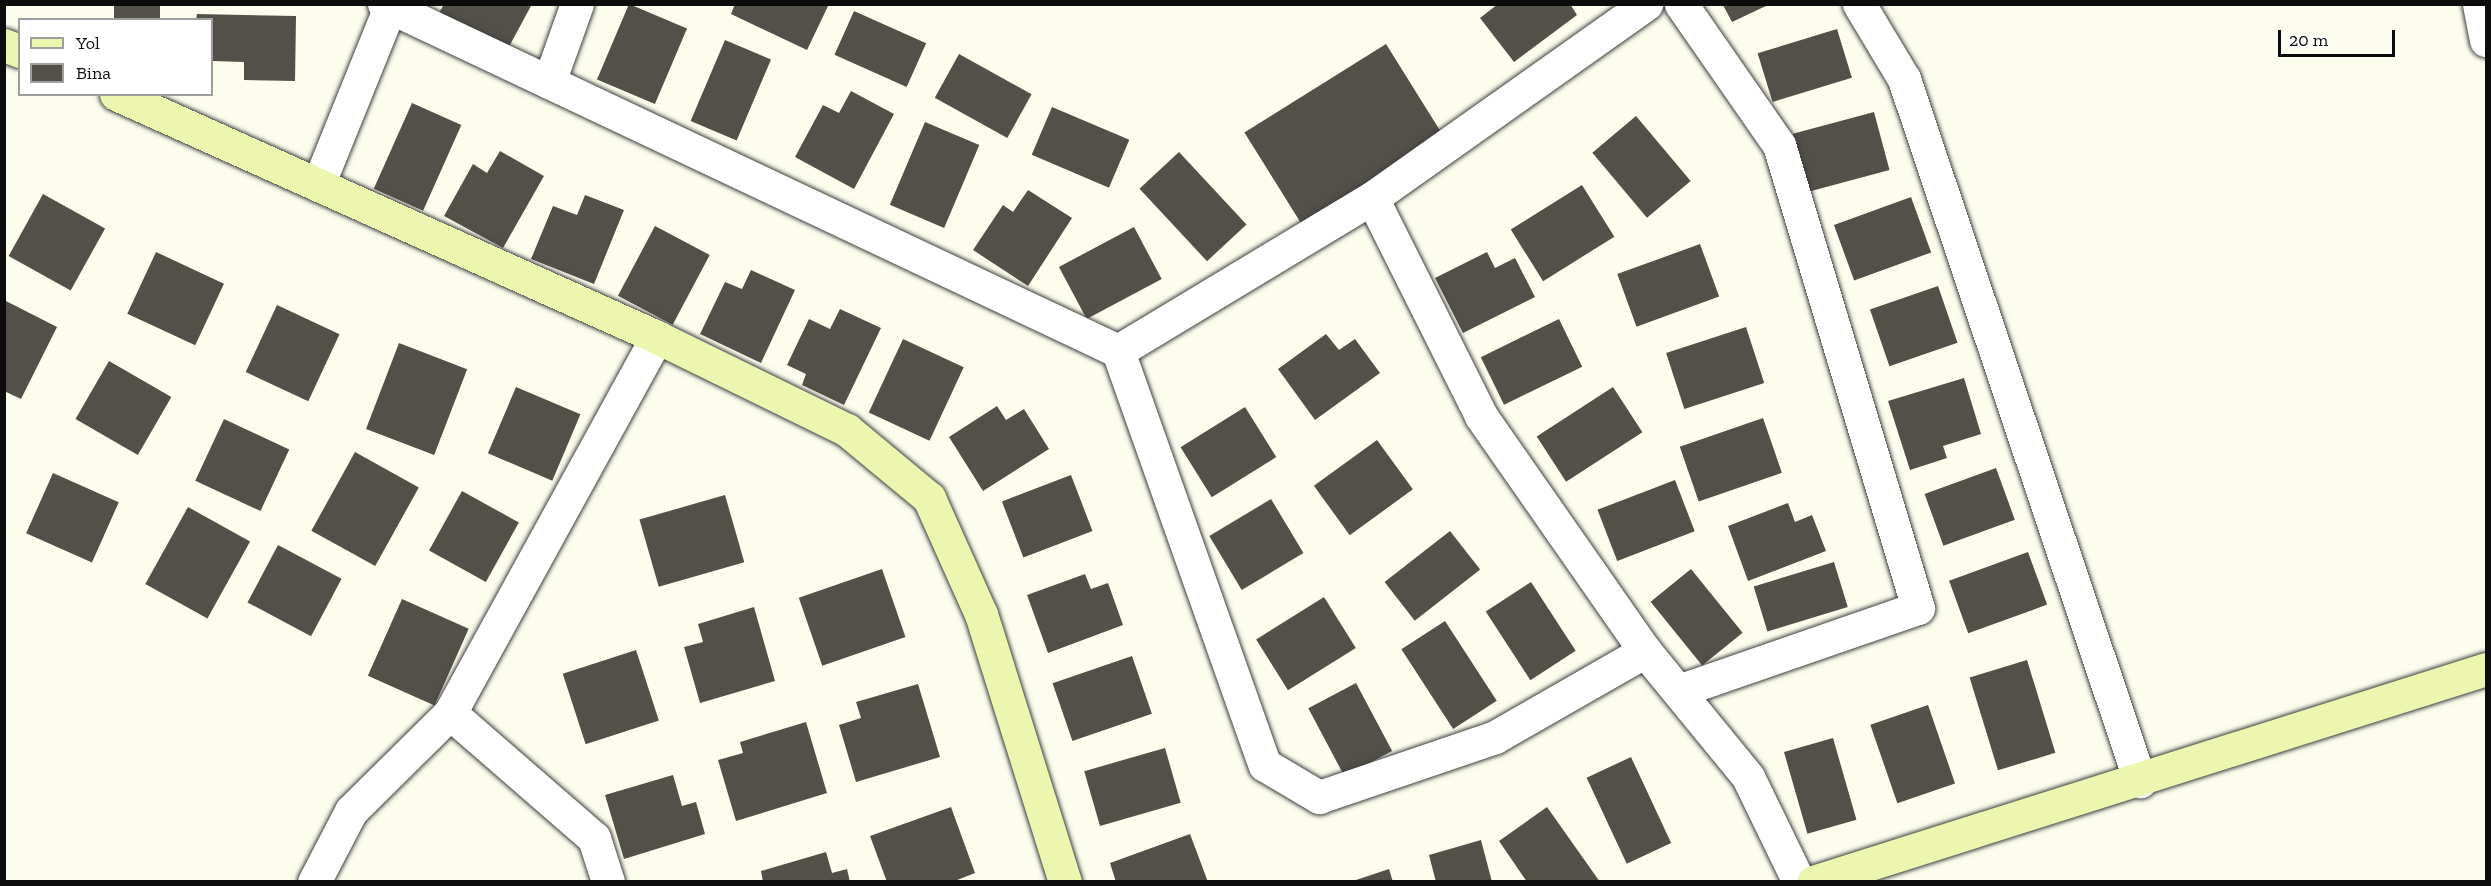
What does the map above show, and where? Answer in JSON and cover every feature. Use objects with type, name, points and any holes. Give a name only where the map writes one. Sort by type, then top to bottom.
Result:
[{"type":"street","points":[[549,82],[577,4]]},
{"type":"street","points":[[1118,351],[1372,198],[1646,4]]},
{"type":"street","points":[[1678,692],[1918,608],[1779,145],[1681,4]]},
{"type":"street","points":[[1859,4],[1904,79],[2140,781]]},
{"type":"street","points":[[2480,4],[2487,40]]},
{"type":"street","points":[[318,185],[387,6],[1118,351],[1265,765],[1319,797],[1495,737],[1645,651]]},
{"type":"street","points":[[120,96],[657,337],[847,430],[929,498],[981,614],[1065,882]]},
{"type":"street","points":[[1372,198],[1481,416],[1645,651],[1748,777],[1798,882]]},
{"type":"street","points":[[314,882],[351,811],[450,713],[657,337]]},
{"type":"street","points":[[1813,882],[2140,781],[2487,669]]},
{"type":"street","points":[[450,713],[594,838],[608,882]]},
{"type":"building","points":[[114,4],[160,4],[160,18],[114,18]]},
{"type":"building","points":[[444,4],[532,4],[505,54],[437,17]]},
{"type":"building","points":[[629,4],[687,29],[655,104],[597,79]]},
{"type":"building","points":[[735,4],[829,4],[807,50],[731,14]]},
{"type":"building","points":[[1498,4],[1570,4],[1577,15],[1514,62],[1480,18]]},
{"type":"building","points":[[1723,5],[1768,5],[1732,22]]},
{"type":"building","points":[[854,11],[926,43],[907,87],[834,55]]},
{"type":"building","points":[[197,14],[296,16],[295,81],[244,80],[244,62],[213,61],[213,18],[196,18]]},
{"type":"building","points":[[1837,29],[1852,78],[1773,102],[1758,53]]},
{"type":"building","points":[[725,40],[771,60],[737,141],[691,121]]},
{"type":"building","points":[[1386,44],[1444,136],[1302,225],[1244,132]]},
{"type":"building","points":[[959,54],[1032,94],[1007,138],[935,98]]},
{"type":"building","points":[[851,91],[894,114],[854,189],[795,157],[823,105],[839,113]]},
{"type":"building","points":[[412,103],[461,125],[423,211],[374,189]]},
{"type":"building","points":[[1052,107],[1129,140],[1109,188],[1032,155]]},
{"type":"building","points":[[1874,112],[1890,170],[1808,192],[1793,134]]},
{"type":"building","points":[[1636,116],[1691,181],[1647,218],[1592,153]]},
{"type":"building","points":[[925,122],[979,145],[944,228],[890,205]]},
{"type":"building","points":[[500,151],[544,176],[503,248],[444,216],[473,164],[487,173]]},
{"type":"building","points":[[1179,152],[1247,224],[1207,261],[1140,189]]},
{"type":"building","points":[[1582,185],[1614,237],[1543,281],[1511,230]]},
{"type":"building","points":[[1028,190],[1072,218],[1028,286],[973,250],[1003,205],[1013,212]]},
{"type":"building","points":[[43,194],[105,228],[71,291],[9,256]]},
{"type":"building","points":[[585,195],[624,210],[594,284],[531,259],[553,206],[577,215]]},
{"type":"building","points":[[1911,197],[1931,252],[1854,280],[1834,225]]},
{"type":"building","points":[[655,226],[710,255],[673,325],[618,296]]},
{"type":"building","points":[[1134,227],[1162,279],[1087,319],[1059,267]]},
{"type":"building","points":[[1700,244],[1719,297],[1636,327],[1617,274]]},
{"type":"building","points":[[156,252],[224,284],[195,345],[127,314]]},
{"type":"building","points":[[1487,252],[1495,268],[1515,258],[1535,297],[1463,333],[1435,278]]},
{"type":"building","points":[[751,270],[795,290],[761,363],[700,334],[725,282],[742,289]]},
{"type":"building","points":[[1938,286],[1958,343],[1889,366],[1870,309]]},
{"type":"building","points":[[4,300],[57,327],[21,399],[4,391]]},
{"type":"building","points":[[277,305],[340,334],[308,401],[246,372]]},
{"type":"building","points":[[840,309],[881,328],[844,405],[802,385],[806,374],[787,365],[809,319],[830,329]]},
{"type":"building","points":[[1559,319],[1582,367],[1504,405],[1481,357]]},
{"type":"building","points":[[1746,327],[1764,383],[1684,409],[1666,353]]},
{"type":"building","points":[[1326,334],[1339,350],[1355,339],[1380,373],[1315,420],[1278,369]]},
{"type":"building","points":[[903,339],[964,367],[929,441],[869,412]]},
{"type":"building","points":[[399,343],[467,369],[434,455],[366,429]]},
{"type":"building","points":[[109,361],[171,397],[138,455],[76,419]]},
{"type":"building","points":[[1964,378],[1981,434],[1943,446],[1947,458],[1910,470],[1888,401]]},
{"type":"building","points":[[516,387],[580,414],[552,481],[488,453]]},
{"type":"building","points":[[1613,387],[1642,432],[1566,482],[1537,437]]},
{"type":"building","points":[[997,406],[1006,420],[1024,409],[1049,449],[983,491],[949,437]]},
{"type":"building","points":[[1245,407],[1276,457],[1212,497],[1181,447]]},
{"type":"building","points":[[1763,418],[1782,473],[1699,501],[1680,447]]},
{"type":"building","points":[[224,419],[289,449],[261,511],[195,481]]},
{"type":"building","points":[[1377,440],[1413,489],[1350,535],[1314,486]]},
{"type":"building","points":[[355,452],[419,487],[375,566],[311,531]]},
{"type":"building","points":[[1996,468],[2015,520],[1943,546],[1925,494]]},
{"type":"building","points":[[53,473],[119,502],[92,563],[26,533]]},
{"type":"building","points":[[1071,475],[1093,531],[1023,558],[1002,502]]},
{"type":"building","points":[[1675,480],[1695,531],[1617,561],[1598,510]]},
{"type":"building","points":[[462,491],[519,523],[486,582],[429,550]]},
{"type":"building","points":[[725,495],[744,562],[659,587],[639,520]]},
{"type":"building","points":[[1271,499],[1303,553],[1242,590],[1209,536]]},
{"type":"building","points":[[1788,503],[1795,522],[1812,515],[1826,551],[1748,581],[1728,526]]},
{"type":"building","points":[[188,507],[250,541],[207,618],[145,584]]},
{"type":"building","points":[[1450,531],[1480,570],[1415,621],[1385,582]]},
{"type":"building","points":[[278,545],[342,579],[311,636],[247,602]]},
{"type":"building","points":[[2028,552],[2047,605],[1968,633],[1949,581]]},
{"type":"building","points":[[1834,562],[1848,607],[1767,632],[1754,587]]},
{"type":"building","points":[[882,569],[905,637],[822,666],[799,598]]},
{"type":"building","points":[[1691,569],[1743,633],[1702,665],[1651,602]]},
{"type":"building","points":[[1085,574],[1091,589],[1108,583],[1123,625],[1048,653],[1027,595]]},
{"type":"building","points":[[1531,582],[1576,651],[1530,680],[1486,611]]},
{"type":"building","points":[[1324,597],[1356,648],[1288,690],[1256,639]]},
{"type":"building","points":[[402,599],[469,629],[435,705],[368,676]]},
{"type":"building","points":[[754,607],[775,681],[700,703],[684,647],[703,642],[698,624]]},
{"type":"building","points":[[1445,621],[1497,701],[1453,729],[1401,649]]},
{"type":"building","points":[[636,650],[659,720],[586,744],[563,674]]},
{"type":"building","points":[[1132,656],[1152,714],[1072,741],[1053,683]]},
{"type":"building","points":[[2027,660],[2055,753],[1998,770],[1970,678]]},
{"type":"building","points":[[1356,683],[1392,751],[1344,776],[1308,708]]},
{"type":"building","points":[[918,684],[940,757],[856,782],[839,725],[861,718],[856,702]]},
{"type":"building","points":[[1928,705],[1955,783],[1897,803],[1870,725]]},
{"type":"building","points":[[806,722],[827,793],[736,821],[718,760],[743,753],[740,742]]},
{"type":"building","points":[[1833,738],[1856,820],[1807,834],[1784,752]]},
{"type":"building","points":[[1165,748],[1181,803],[1100,826],[1084,771]]},
{"type":"building","points":[[1631,757],[1671,843],[1627,864],[1587,778]]},
{"type":"building","points":[[673,775],[682,806],[696,802],[705,834],[624,859],[605,795]]},
{"type":"building","points":[[951,807],[975,873],[952,882],[887,882],[870,836]]},
{"type":"building","points":[[1547,807],[1600,882],[1527,882],[1499,841]]},
{"type":"building","points":[[1190,834],[1208,882],[1116,882],[1110,863]]},
{"type":"building","points":[[1481,840],[1492,882],[1436,882],[1429,855]]},
{"type":"building","points":[[826,852],[832,873],[847,869],[850,882],[763,882],[761,871]]},
{"type":"building","points":[[1389,869],[1393,882],[1353,882],[1353,881]]}]
